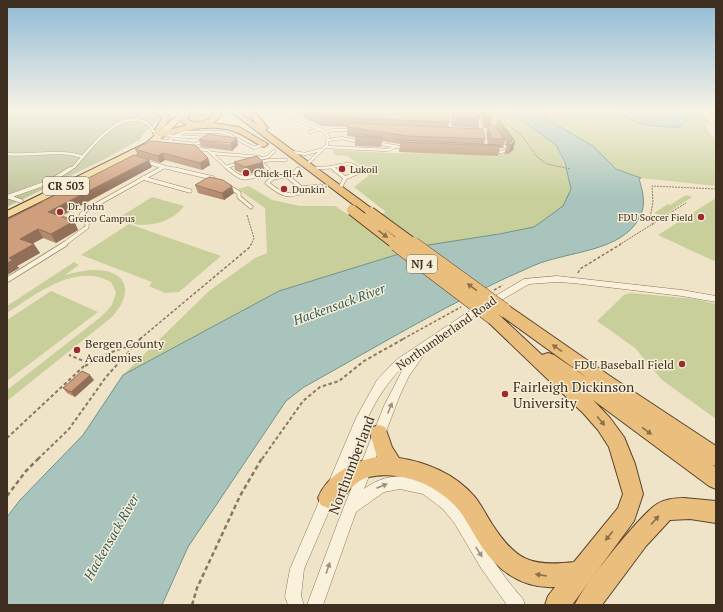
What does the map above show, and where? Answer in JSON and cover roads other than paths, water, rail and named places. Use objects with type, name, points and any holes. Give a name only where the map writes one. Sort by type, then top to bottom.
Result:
[{"type":"highway","points":[[256,140],[264,144]]},
{"type":"highway","name":"NJ 4","points":[[258,140],[274,151],[287,153],[298,169],[352,210],[498,313],[604,381],[716,457]]},
{"type":"highway","name":"NJ 4","points":[[271,140],[287,153],[309,166],[367,210],[498,313],[580,382],[716,479]]},
{"type":"highway","points":[[278,140],[286,145],[287,153]]},
{"type":"highway","points":[[498,313],[604,424],[617,443],[634,494],[627,514],[580,573],[557,605]]},
{"type":"highway","points":[[380,433],[383,451],[394,466]]},
{"type":"highway","points":[[328,498],[346,479],[365,468],[394,466],[412,469],[440,481],[456,491],[467,504],[490,542],[504,558],[522,570],[540,575],[554,576],[580,573]]},
{"type":"highway","points":[[594,600],[642,535],[663,512],[686,508],[716,512]]},
{"type":"main road","name":"CR 503","points":[[7,216],[154,140]]},
{"type":"street","points":[[125,156],[164,167]]},
{"type":"street","name":"Northumberland Road","points":[[296,605],[293,596],[297,569],[360,422],[381,383],[400,363],[471,314],[527,282],[557,279],[573,280],[674,292],[716,299]]},
{"type":"street","name":"Northumberland","points":[[315,605],[365,468],[399,384],[413,361],[428,343]]},
{"type":"street","points":[[350,508],[370,492],[385,484],[400,482],[436,494],[449,504],[502,588],[516,605]]},
{"type":"lane","points":[[8,197],[49,182],[74,167],[98,140]]},
{"type":"lane","points":[[157,140],[195,144],[206,140]]},
{"type":"lane","points":[[238,140],[254,148],[264,144]]},
{"type":"lane","points":[[329,140],[325,147],[310,159],[309,166],[331,167],[346,163],[352,164],[359,169],[359,172],[346,178],[339,190]]},
{"type":"lane","points":[[350,140],[362,142]]},
{"type":"lane","points":[[487,152],[502,152],[507,149],[500,140]]},
{"type":"lane","points":[[234,142],[242,142]]},
{"type":"lane","points":[[369,143],[386,144],[406,148]]},
{"type":"lane","points":[[262,162],[287,153],[305,154],[325,147],[388,150],[393,148]]},
{"type":"lane","points":[[191,148],[206,150],[211,153],[239,178],[244,179],[266,172],[268,169],[258,159],[259,157],[211,153]]},
{"type":"lane","points":[[252,160],[268,157],[274,151]]},
{"type":"lane","points":[[7,154],[24,157],[72,152],[83,157]]},
{"type":"lane","points":[[226,167],[246,162]]},
{"type":"lane","points":[[7,280],[69,241],[87,227],[82,215],[85,211],[164,167],[216,179]]},
{"type":"lane","points":[[331,167],[346,178]]},
{"type":"lane","points":[[290,178],[298,169]]},
{"type":"lane","points":[[283,176],[290,178],[305,191],[294,196],[282,195],[268,183],[273,178],[283,176]]},
{"type":"lane","points":[[143,178],[190,191]]},
{"type":"lane","points":[[222,182],[239,193],[239,197],[251,207]]},
{"type":"lane","points":[[302,188],[321,186]]},
{"type":"lane","points":[[8,197],[21,201]]},
{"type":"water","name":"Hackensack River","points":[[548,140],[582,140],[593,146],[616,169],[641,178],[639,179],[643,194],[643,207],[639,219],[629,231],[620,238],[597,248],[535,265],[476,292],[304,387],[286,401],[188,547],[162,605],[7,605],[7,517],[20,500],[83,435],[123,375],[279,291],[428,245],[534,227],[563,206],[571,189],[565,163],[556,145]]},
{"type":"place","name":"Lukoil","points":[[342,169]]},
{"type":"place","name":"Chick-fil-A","points":[[246,173]]},
{"type":"place","name":"Dunkin'","points":[[284,189]]},
{"type":"place","name":"Dr. John Greico Campus","points":[[60,212]]},
{"type":"place","name":"FDU Soccer Field","points":[[701,217]]},
{"type":"place","name":"Bergen County Academies","points":[[77,350]]},
{"type":"place","name":"FDU Baseball Field","points":[[682,364]]},
{"type":"place","name":"Fairleigh Dickinson University","points":[[505,394]]}]
